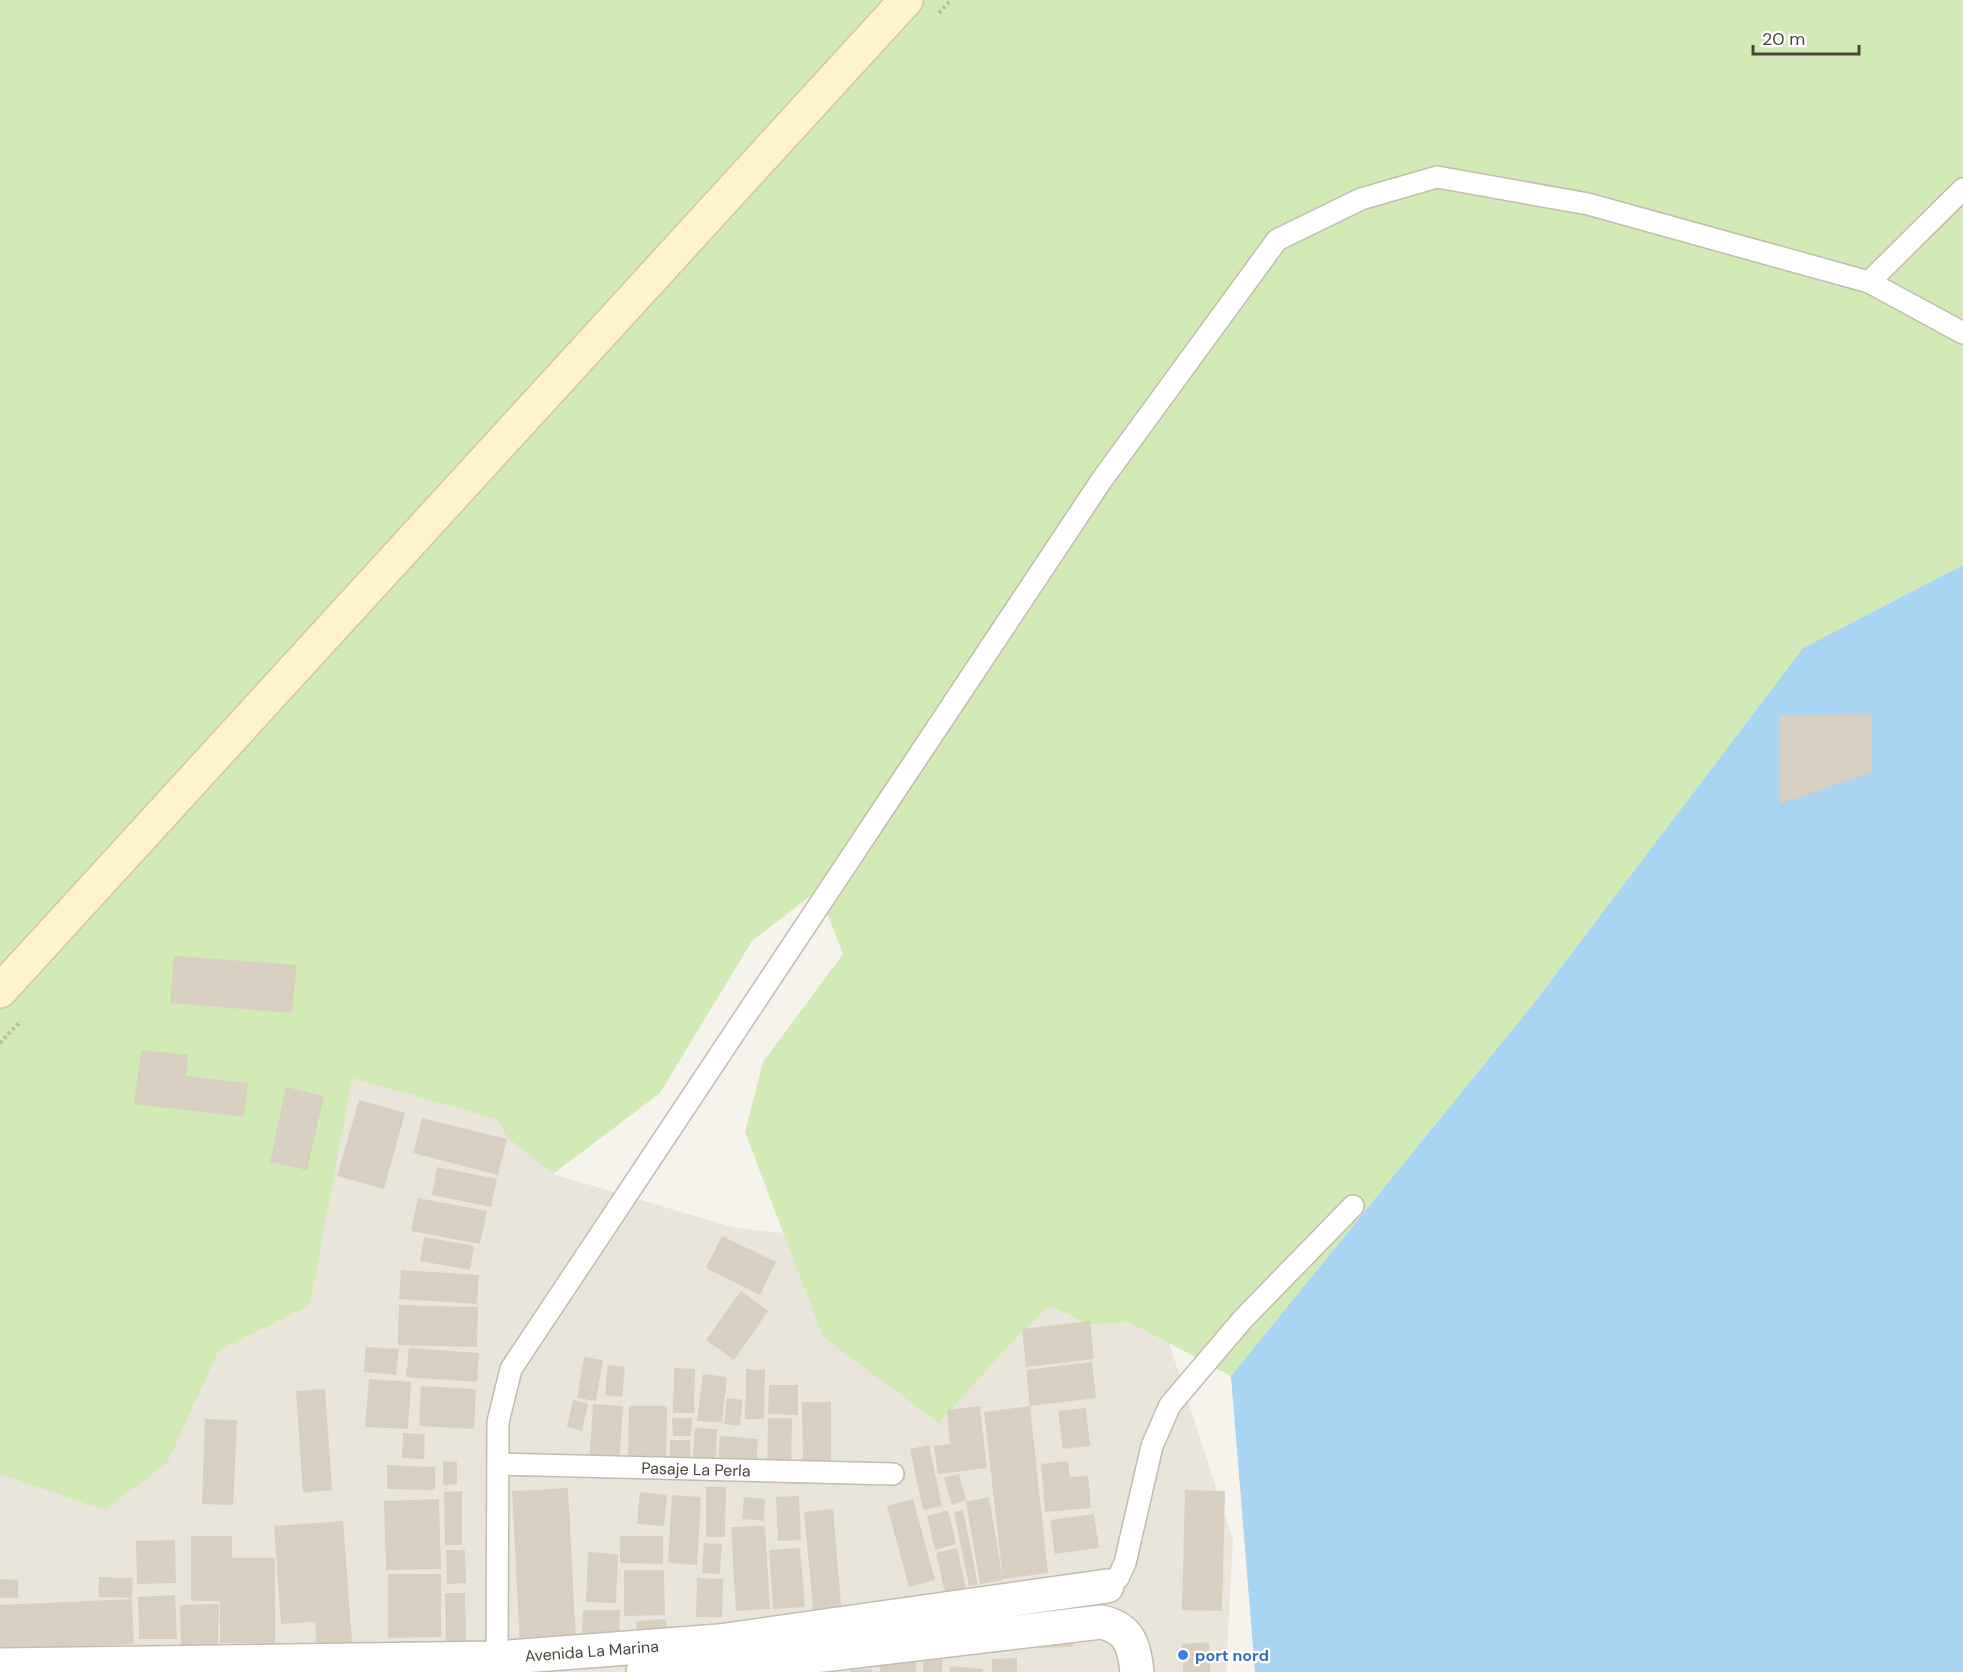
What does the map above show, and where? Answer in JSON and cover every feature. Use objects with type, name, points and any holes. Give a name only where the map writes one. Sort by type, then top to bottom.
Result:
[{"type":"main road","points":[[0,991],[906,0]]},
{"type":"street","name":"Avenida La Marina","points":[[0,1665],[497,1658],[720,1641],[1107,1586]]},
{"type":"street","name":"Avenida La Marina","points":[[643,1672],[781,1666],[1101,1622],[1117,1625],[1129,1637],[1137,1672]]},
{"type":"lane","points":[[497,1658],[498,1422],[511,1370],[1101,481],[1277,240],[1361,199],[1437,177],[1588,204],[1869,282],[1963,333]]},
{"type":"lane","points":[[1869,282],[1963,189]]},
{"type":"lane","points":[[1107,1586],[1118,1578],[1125,1563],[1152,1446],[1170,1405],[1243,1320],[1353,1206]]},
{"type":"lane","name":"Pasaje La Perla","points":[[498,1464],[893,1474]]},
{"type":"shaded area","points":[[177,990],[502,1081],[553,1174],[736,1228],[1031,1259],[1151,1287],[1233,1540],[1226,1672],[0,1672],[0,1371]]},
{"type":"green space","points":[[0,0],[1963,0],[1963,565],[1803,648],[1534,1003],[1231,1376],[1129,1322],[1089,1324],[1050,1306],[1021,1332],[939,1423],[823,1337],[745,1132],[763,1062],[843,954],[818,890],[752,941],[660,1093],[553,1174],[507,1137],[497,1119],[352,1078],[310,1305],[219,1350],[167,1463],[104,1510],[0,1474]]},
{"type":"water","points":[[1963,565],[1963,1672],[1255,1672],[1231,1376],[1534,1003],[1803,648]]},
{"type":"building","points":[[1871,714],[1872,772],[1780,804],[1780,715]]},
{"type":"building","points":[[174,956],[297,965],[292,1013],[170,1003]]},
{"type":"building","points":[[141,1050],[188,1055],[186,1076],[248,1083],[244,1117],[134,1104]]},
{"type":"building","points":[[286,1087],[324,1096],[307,1170],[270,1162]]},
{"type":"building","points":[[359,1100],[405,1113],[384,1189],[337,1176]]},
{"type":"building","points":[[422,1118],[507,1139],[498,1175],[413,1153]]},
{"type":"building","points":[[437,1167],[497,1179],[491,1207],[432,1195]]},
{"type":"building","points":[[418,1198],[487,1211],[480,1244],[411,1231]]},
{"type":"building","points":[[722,1236],[776,1262],[760,1295],[706,1268]]},
{"type":"building","points":[[424,1237],[474,1246],[470,1270],[420,1261]]},
{"type":"building","points":[[401,1270],[479,1275],[477,1304],[399,1299]]},
{"type":"building","points":[[741,1291],[768,1311],[734,1360],[706,1340]]},
{"type":"building","points":[[399,1305],[478,1307],[477,1347],[398,1345]]},
{"type":"building","points":[[1090,1321],[1094,1359],[1026,1367],[1022,1329]]},
{"type":"building","points":[[366,1347],[399,1349],[396,1375],[364,1372]]},
{"type":"building","points":[[409,1348],[479,1353],[477,1382],[406,1377]]},
{"type":"building","points":[[584,1357],[603,1360],[596,1401],[577,1398]]},
{"type":"building","points":[[1092,1362],[1096,1398],[1030,1406],[1026,1370]]},
{"type":"building","points":[[608,1365],[625,1367],[622,1397],[605,1395]]},
{"type":"building","points":[[674,1368],[695,1369],[694,1413],[673,1413]]},
{"type":"building","points":[[746,1369],[765,1370],[764,1419],[745,1419]]},
{"type":"building","points":[[703,1374],[727,1377],[722,1423],[697,1421]]},
{"type":"building","points":[[369,1379],[411,1382],[408,1429],[365,1427]]},
{"type":"building","points":[[769,1385],[798,1385],[798,1415],[768,1414]]},
{"type":"building","points":[[421,1386],[476,1389],[474,1429],[419,1426]]},
{"type":"building","points":[[325,1389],[332,1490],[303,1493],[296,1391]]},
{"type":"building","points":[[727,1398],[743,1400],[740,1426],[724,1424]]},
{"type":"building","points":[[573,1400],[588,1404],[582,1431],[567,1427]]},
{"type":"building","points":[[802,1402],[831,1402],[831,1470],[803,1470]]},
{"type":"building","points":[[593,1404],[623,1406],[619,1467],[589,1465]]},
{"type":"building","points":[[629,1406],[667,1406],[666,1467],[628,1467]]},
{"type":"building","points":[[980,1406],[987,1468],[938,1474],[934,1446],[950,1444],[947,1410]]},
{"type":"building","points":[[1030,1406],[1048,1573],[1003,1579],[984,1412]]},
{"type":"building","points":[[1086,1408],[1090,1446],[1063,1449],[1058,1411]]},
{"type":"building","points":[[672,1418],[692,1418],[691,1436],[673,1436]]},
{"type":"building","points":[[768,1418],[792,1418],[791,1472],[767,1472]]},
{"type":"building","points":[[205,1419],[237,1420],[233,1505],[202,1504]]},
{"type":"building","points":[[695,1428],[717,1429],[715,1470],[692,1469]]},
{"type":"building","points":[[403,1433],[425,1434],[424,1459],[402,1458]]},
{"type":"building","points":[[720,1436],[758,1439],[756,1471],[718,1468]]},
{"type":"building","points":[[670,1440],[690,1440],[690,1468],[670,1468]]},
{"type":"building","points":[[929,1445],[942,1506],[923,1510],[910,1449]]},
{"type":"building","points":[[443,1461],[457,1462],[457,1484],[443,1485]]},
{"type":"building","points":[[1068,1461],[1070,1477],[1088,1476],[1091,1508],[1045,1512],[1041,1464]]},
{"type":"building","points":[[387,1465],[435,1467],[435,1490],[387,1489]]},
{"type":"building","points":[[959,1474],[966,1500],[952,1505],[944,1478]]},
{"type":"building","points":[[706,1487],[726,1487],[725,1537],[706,1537]]},
{"type":"building","points":[[568,1488],[576,1641],[520,1645],[512,1491]]},
{"type":"building","points":[[1185,1490],[1225,1491],[1222,1611],[1182,1610]]},
{"type":"building","points":[[462,1491],[462,1545],[445,1545],[444,1492]]},
{"type":"building","points":[[640,1492],[667,1495],[664,1526],[637,1524]]},
{"type":"building","points":[[672,1495],[701,1497],[697,1565],[668,1563]]},
{"type":"building","points":[[799,1496],[801,1540],[778,1541],[776,1497]]},
{"type":"building","points":[[744,1497],[765,1499],[764,1521],[742,1519]]},
{"type":"building","points":[[989,1497],[1003,1580],[980,1584],[966,1502]]},
{"type":"building","points":[[439,1499],[441,1569],[386,1570],[384,1501]]},
{"type":"building","points":[[913,1499],[935,1580],[909,1587],[887,1506]]},
{"type":"building","points":[[833,1509],[842,1616],[814,1619],[804,1512]]},
{"type":"building","points":[[948,1510],[956,1544],[935,1550],[927,1516]]},
{"type":"building","points":[[963,1510],[978,1585],[969,1586],[954,1512]]},
{"type":"building","points":[[1094,1514],[1099,1548],[1055,1554],[1050,1520]]},
{"type":"building","points":[[343,1521],[353,1653],[317,1655],[315,1622],[281,1624],[274,1526]]},
{"type":"building","points":[[765,1526],[770,1609],[736,1611],[731,1527]]},
{"type":"building","points":[[191,1536],[232,1536],[232,1558],[275,1558],[275,1643],[220,1643],[220,1601],[191,1601]]},
{"type":"building","points":[[620,1536],[663,1536],[663,1564],[620,1563]]},
{"type":"building","points":[[175,1540],[176,1583],[137,1584],[136,1541]]},
{"type":"building","points":[[704,1543],[722,1544],[720,1574],[702,1573]]},
{"type":"building","points":[[800,1548],[805,1607],[773,1609],[769,1550]]},
{"type":"building","points":[[957,1548],[966,1588],[945,1593],[936,1553]]},
{"type":"building","points":[[446,1550],[465,1550],[466,1583],[447,1584]]},
{"type":"building","points":[[588,1552],[618,1554],[616,1603],[586,1602]]},
{"type":"building","points":[[624,1570],[664,1570],[665,1615],[624,1616]]},
{"type":"building","points":[[388,1574],[441,1574],[441,1637],[388,1638]]},
{"type":"building","points":[[99,1577],[133,1578],[132,1598],[98,1597]]},
{"type":"building","points":[[697,1578],[723,1579],[722,1617],[696,1617]]},
{"type":"building","points":[[0,1579],[18,1580],[18,1598],[0,1598]]},
{"type":"building","points":[[445,1593],[465,1593],[466,1649],[446,1649]]},
{"type":"building","points":[[175,1595],[177,1639],[139,1639],[138,1597]]},
{"type":"building","points":[[132,1599],[134,1644],[0,1650],[0,1605]]},
{"type":"building","points":[[219,1604],[218,1648],[181,1649],[180,1605]]},
{"type":"building","points":[[583,1610],[620,1610],[619,1636],[582,1635]]},
{"type":"building","points":[[666,1619],[667,1637],[638,1639],[636,1621]]},
{"type":"building","points":[[1072,1631],[1073,1647],[1040,1648],[1039,1632]]},
{"type":"building","points":[[1209,1642],[1210,1672],[1183,1672],[1182,1644]]},
{"type":"building","points":[[924,1654],[943,1655],[942,1672],[923,1672]]},
{"type":"building","points":[[880,1656],[916,1657],[916,1672],[880,1672]]},
{"type":"building","points":[[1017,1658],[1017,1672],[992,1672],[992,1659]]},
{"type":"building","points":[[950,1666],[983,1669],[983,1672],[949,1672]]},
{"type":"building","points":[[872,1669],[872,1672],[851,1672],[851,1670]]},
{"type":"place","name":"port nord","points":[[1183,1655]]}]
